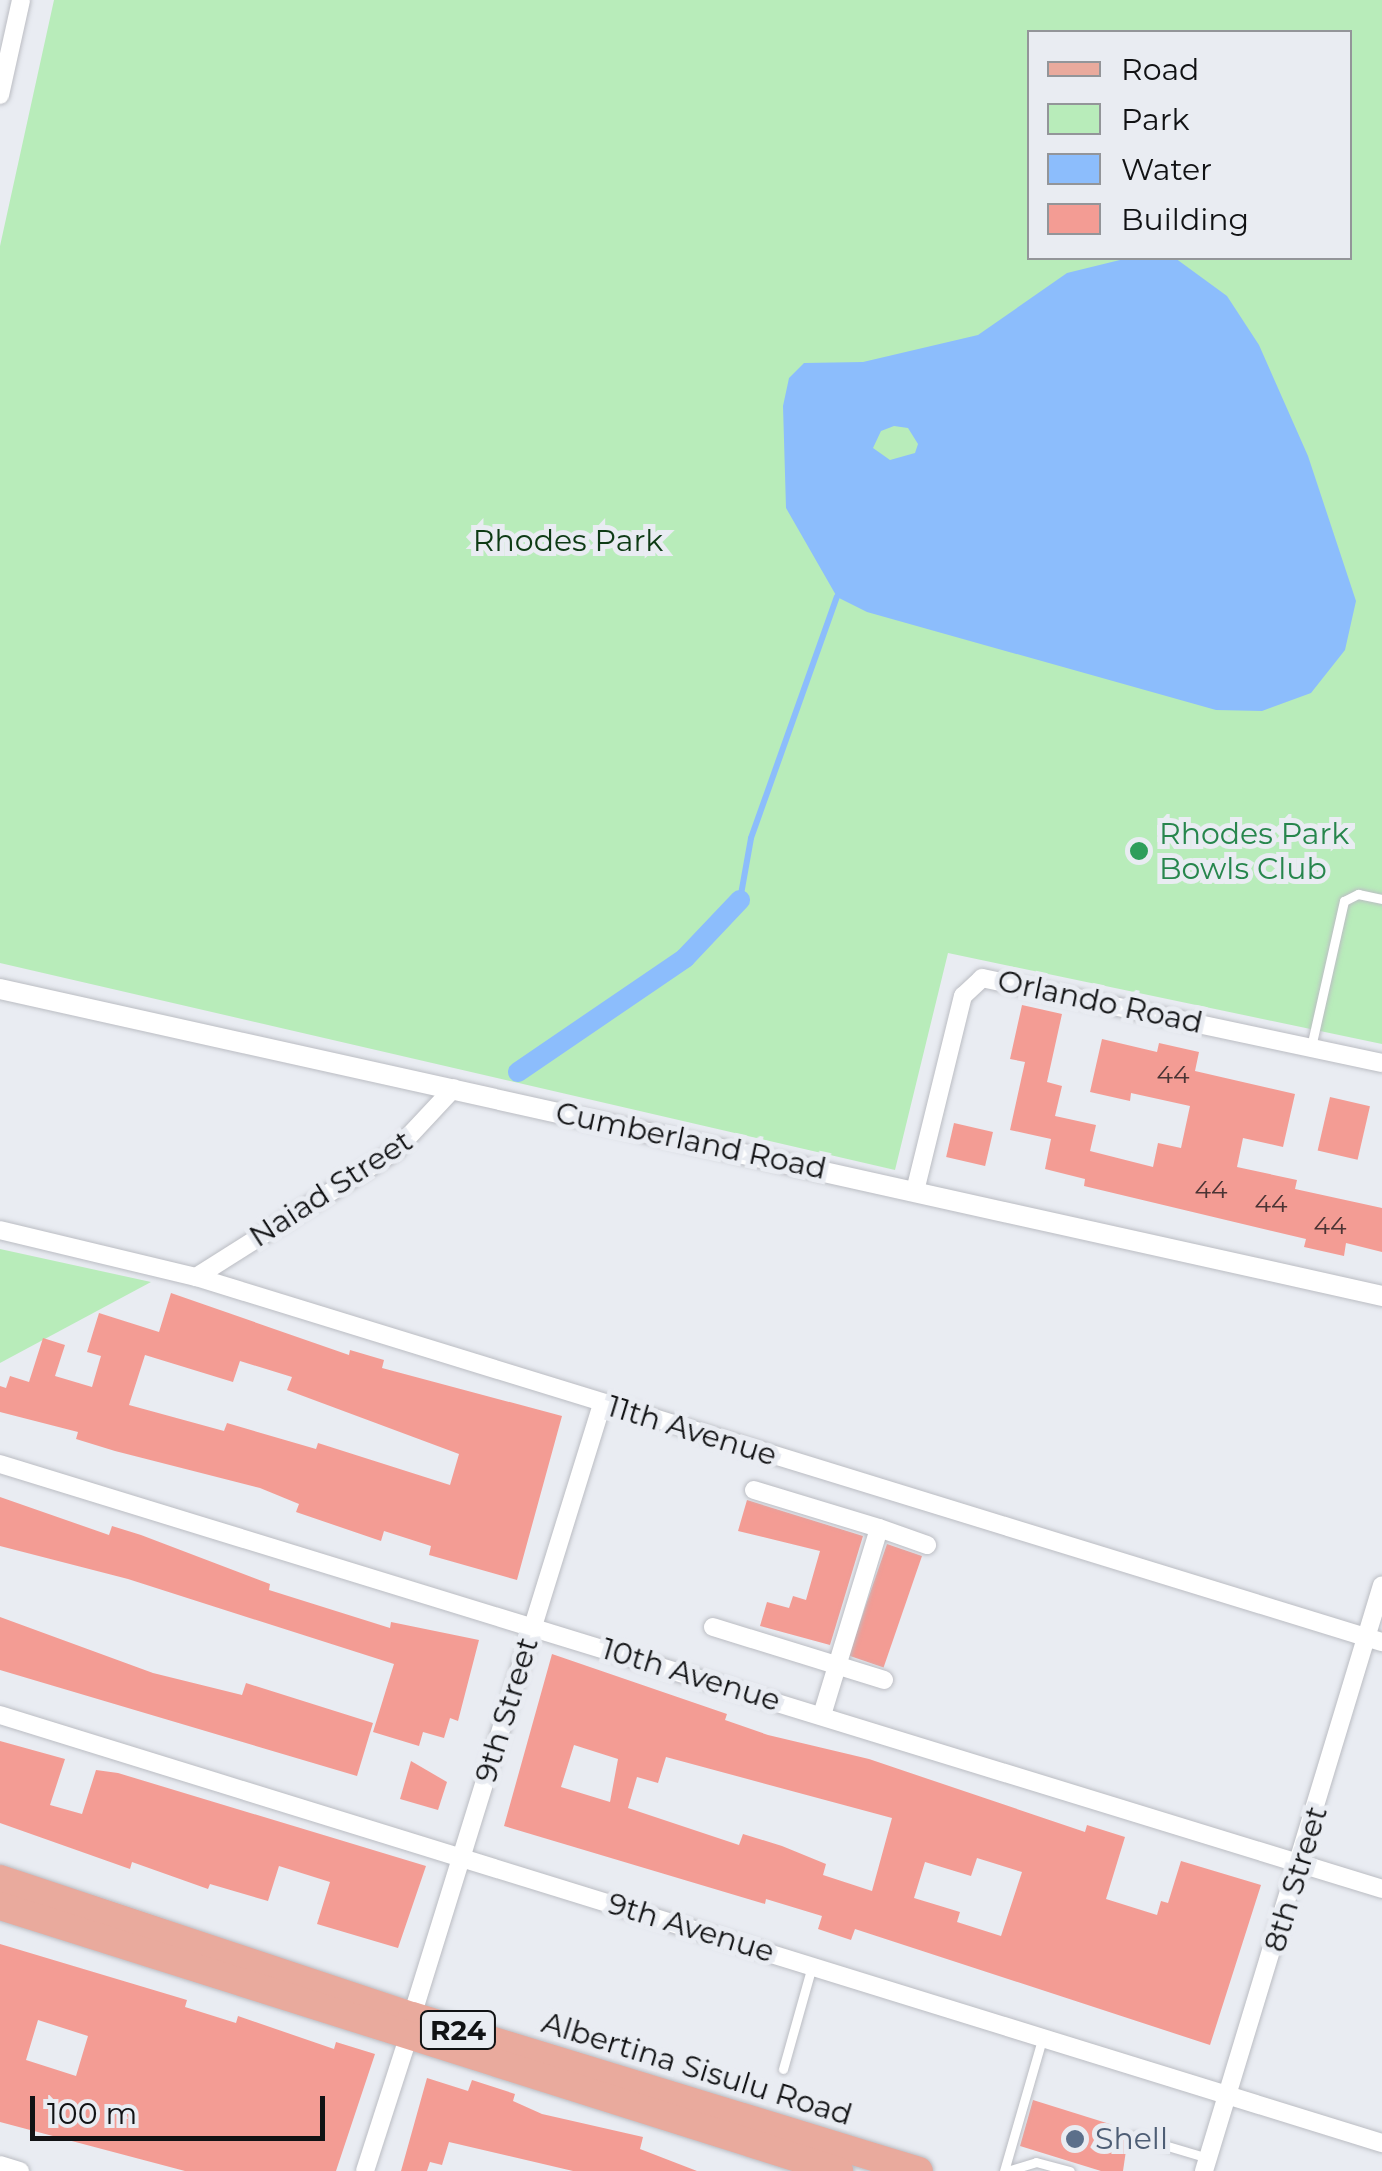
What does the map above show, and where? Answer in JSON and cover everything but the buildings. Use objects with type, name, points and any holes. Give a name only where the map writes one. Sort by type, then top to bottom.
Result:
[{"type":"main road","name":"Albertina Sisulu Road","points":[[0,1879],[410,2027],[839,2171]]},
{"type":"main road","name":"Albertina Sisulu Road","points":[[0,1906],[920,2171]]},
{"type":"street","points":[[0,95],[22,0]]},
{"type":"street","name":"Orlando Road","points":[[915,1190],[964,996],[974,980],[990,976],[1382,1063]]},
{"type":"street","name":"Cumberland Road","points":[[0,988],[1382,1296]]},
{"type":"street","name":"Naiad Street","points":[[196,1277],[395,1152],[424,1127],[454,1088]]},
{"type":"street","name":"11th Avenue","points":[[0,1230],[196,1277],[1375,1640]]},
{"type":"street","name":"9th Street","points":[[365,2171],[602,1404]]},
{"type":"street","name":"10th Avenue","points":[[0,1464],[1382,1889]]},
{"type":"street","points":[[754,1490],[927,1544]]},
{"type":"street","points":[[822,1715],[879,1528]]},
{"type":"street","name":"8th Street","points":[[1206,2164],[1375,1640],[1382,1585]]},
{"type":"street","points":[[713,1627],[884,1680]]},
{"type":"street","name":"9th Avenue","points":[[0,1716],[1382,2143]]},
{"type":"street","points":[[0,2165],[20,2171]]},
{"type":"lane","points":[[1311,1047],[1344,902],[1358,894],[1382,900]]},
{"type":"lane","points":[[783,2069],[812,1966]]},
{"type":"lane","points":[[1005,2171],[1027,2104],[1042,2036]]},
{"type":"lane","points":[[1134,2136],[1206,2164]]},
{"type":"lane","points":[[1005,2171],[1036,2162],[1070,2171]]},
{"type":"green space","name":"Rhodes Park","points":[[54,0],[1382,0],[1382,1044],[948,953],[895,1170],[0,963],[0,246]]},
{"type":"green space","points":[[0,1249],[151,1282],[0,1363]]},
{"type":"water","points":[[1120,260],[1178,260],[1227,296],[1259,345],[1308,456],[1356,601],[1345,650],[1311,693],[1262,711],[1216,710],[867,612],[837,597],[786,508],[783,406],[789,378],[804,363],[863,362],[978,335],[1067,273]],"holes":[[[894,426],[908,428],[918,444],[915,453],[890,460],[873,448],[881,431]]]},
{"type":"waterway","points":[[740,900],[751,838],[837,597]]},
{"type":"waterway","points":[[518,1072],[685,958],[740,900]]},
{"type":"place","name":"Rhodes Park Bowls Club","points":[[1139,851]]},
{"type":"place","name":"Shell","points":[[1075,2139]]}]
